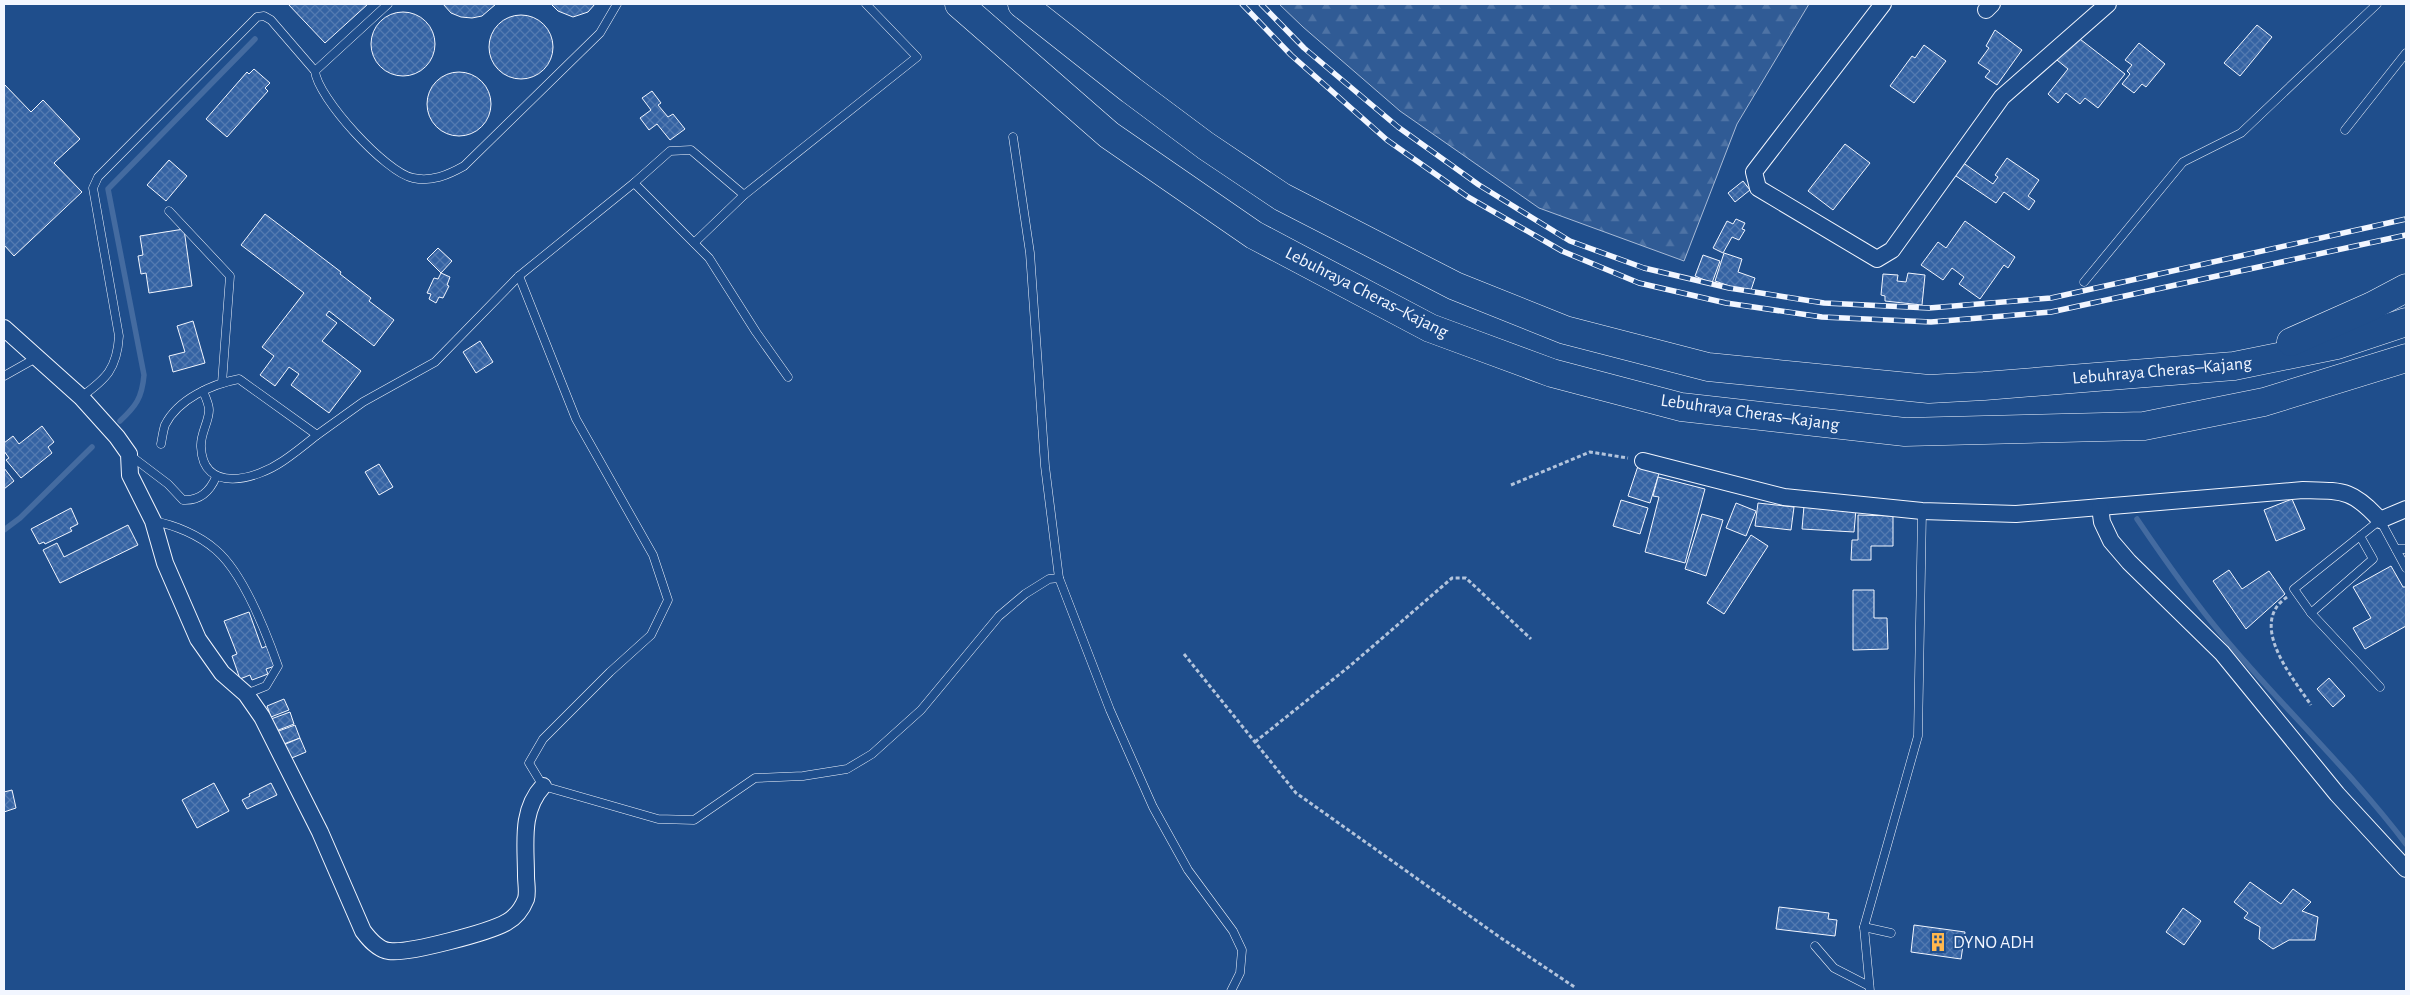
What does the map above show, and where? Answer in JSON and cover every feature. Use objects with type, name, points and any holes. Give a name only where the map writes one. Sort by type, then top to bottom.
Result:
[{"type":"highway","name":"Lebuhraya Cheras–Kajang","points":[[959,4],[1109,135],[1254,235],[1430,328],[1552,373],[1681,407],[1905,432],[2144,426],[2264,402],[2406,358]]},
{"type":"highway","name":"Lebuhraya Cheras–Kajang","points":[[1022,4],[1191,135],[1282,197],[1455,286],[1565,330],[1708,367],[1929,389],[2234,366],[2337,345],[2406,322]]},
{"type":"highway","points":[[2234,366],[2330,326],[2406,288]]},
{"type":"highway","points":[[2264,402],[2406,376]]},
{"type":"street","points":[[1883,4],[1754,172],[1758,188],[1877,259],[1892,250],[2002,97],[2108,4]]},
{"type":"street","points":[[4,328],[81,397],[112,431],[129,454],[130,475],[153,521],[165,563],[198,639],[222,673],[246,694],[274,739],[312,815],[362,931],[373,943],[388,952],[404,951],[494,929],[509,921],[520,912],[526,897],[525,827],[528,809],[534,796],[543,786]]},
{"type":"street","points":[[1643,461],[1784,497],[1922,511],[2016,514],[2303,490],[2344,491],[2363,501],[2380,520],[2406,509]]},
{"type":"street","points":[[2100,507],[2102,522],[2110,541],[2222,653],[2337,794],[2406,870]]},
{"type":"lane","points":[[315,71],[388,4]]},
{"type":"lane","points":[[81,397],[98,385],[111,371],[118,355],[119,336],[93,188],[98,177],[257,17],[264,16],[271,20],[315,71],[323,94],[378,158],[400,174],[413,178],[432,179],[448,175],[464,166],[600,33],[617,4]]},
{"type":"lane","points":[[694,243],[744,195],[917,58],[866,4]]},
{"type":"lane","points":[[2084,282],[2183,162],[2242,133],[2377,4]]},
{"type":"lane","points":[[2345,130],[2406,53]]},
{"type":"lane","points":[[1013,137],[1030,253],[1045,466],[1059,578],[1110,710],[1153,807],[1188,870],[1206,897],[1233,931],[1242,950],[1240,974],[1231,991]]},
{"type":"lane","points":[[203,391],[209,409],[200,445],[202,457],[207,468],[216,477],[230,480],[265,471],[282,462],[364,402],[434,362],[519,276],[634,183],[670,151],[691,150],[744,195]]},
{"type":"lane","points":[[634,183],[709,258],[756,332],[788,377]]},
{"type":"lane","points":[[169,211],[230,276],[222,383]]},
{"type":"lane","points":[[519,276],[576,419],[653,555],[668,600],[651,635],[610,672],[543,739],[529,762],[543,786],[658,819],[694,820],[755,778],[803,776],[847,769],[872,754],[921,710],[999,616],[1024,594],[1049,579],[1059,578]]},
{"type":"lane","points":[[4,376],[36,358]]},
{"type":"lane","points":[[161,444],[165,426],[179,406],[203,391],[222,383],[239,380],[317,435]]},
{"type":"lane","points":[[129,454],[168,484],[183,500],[193,500],[210,489],[216,477]]},
{"type":"lane","points":[[1870,989],[1864,927],[1918,736],[1922,511]]},
{"type":"lane","points":[[2380,687],[2311,613],[2294,589],[2380,520],[2406,568]]},
{"type":"lane","points":[[153,521],[175,525],[216,550],[238,578],[254,608],[278,666],[266,686],[246,694]]},
{"type":"lane","points":[[2311,613],[2373,559],[2360,536]]},
{"type":"lane","points":[[2396,550],[2406,550]]},
{"type":"lane","points":[[1864,927],[1891,932]]},
{"type":"lane","points":[[1815,946],[1834,968],[1870,989]]},
{"type":"path","points":[[1511,485],[1590,452],[1643,461]]},
{"type":"path","points":[[1255,742],[1351,665],[1452,578],[1466,578],[1531,640]]},
{"type":"path","points":[[2294,589],[2275,608],[2271,632],[2276,653],[2311,704]]},
{"type":"path","points":[[1184,654],[1296,793],[1501,938],[1576,988]]},
{"type":"green space","points":[[1279,4],[1809,4],[1737,124],[1684,261],[1539,208],[1400,111]]},
{"type":"building","points":[[288,4],[368,4],[325,43]]},
{"type":"building","points":[[443,4],[496,4],[482,16],[472,18],[461,17],[451,13]]},
{"type":"building","points":[[551,4],[595,4],[588,12],[573,17],[558,11]]},
{"type":"building","points":[[403,12],[415,14],[426,21],[433,32],[435,44],[433,56],[426,67],[415,74],[403,76],[391,74],[380,67],[373,56],[371,44],[373,32],[380,21],[391,14]]},
{"type":"building","points":[[521,15],[533,17],[544,24],[551,35],[553,47],[551,59],[544,70],[533,77],[521,79],[509,77],[498,70],[491,59],[489,47],[491,35],[498,24],[509,17]]},
{"type":"building","points":[[2257,25],[2272,37],[2240,76],[2224,63]]},
{"type":"building","points":[[1995,30],[2022,50],[1997,85],[1985,77],[1990,71],[1978,63],[1989,48],[1986,46]]},
{"type":"building","points":[[2076,36],[2125,74],[2098,108],[2085,98],[2080,104],[2066,93],[2058,103],[2048,94],[2068,69],[2057,60]]},
{"type":"building","points":[[2139,43],[2165,64],[2146,87],[2142,84],[2134,93],[2122,84],[2130,74],[2127,71],[2132,65],[2125,60]]},
{"type":"building","points":[[1924,45],[1946,61],[1914,103],[1890,86],[1912,56],[1915,58]]},
{"type":"building","points":[[254,69],[270,83],[265,88],[268,91],[227,137],[206,119],[247,72],[249,74]]},
{"type":"building","points":[[459,72],[471,74],[482,81],[489,92],[491,104],[489,116],[482,127],[471,134],[459,136],[447,134],[436,127],[429,116],[427,104],[429,92],[436,81],[447,74]]},
{"type":"building","points":[[4,84],[31,112],[43,100],[80,139],[54,163],[82,192],[14,256],[4,245]]},
{"type":"building","points":[[652,91],[661,103],[658,105],[668,117],[673,114],[685,129],[670,140],[657,124],[649,130],[640,118],[651,110],[642,98]]},
{"type":"building","points":[[1845,144],[1870,163],[1833,210],[1808,191]]},
{"type":"building","points":[[2007,158],[2039,180],[2028,196],[2035,201],[2029,210],[2004,192],[1996,203],[1953,174],[1962,162],[1993,184],[1998,177],[1995,175]]},
{"type":"building","points":[[169,160],[187,176],[166,201],[147,185]]},
{"type":"building","points":[[1743,181],[1750,190],[1735,202],[1728,193]]},
{"type":"building","points":[[265,214],[341,272],[340,274],[371,298],[369,301],[394,320],[374,346],[329,311],[326,315],[337,323],[322,341],[361,371],[329,413],[291,385],[299,374],[289,367],[275,386],[260,375],[274,356],[262,347],[304,293],[241,245]]},
{"type":"building","points":[[1736,219],[1745,223],[1742,229],[1745,230],[1739,240],[1732,237],[1723,253],[1713,248],[1727,221],[1733,224]]},
{"type":"building","points":[[1965,221],[2015,257],[2008,268],[2004,265],[1980,299],[1959,284],[1964,277],[1952,268],[1943,280],[1921,265],[1938,242],[1946,248]]},
{"type":"building","points":[[184,229],[192,286],[149,293],[146,273],[141,274],[138,256],[143,255],[140,236]]},
{"type":"building","points":[[438,248],[452,261],[441,273],[427,259]]},
{"type":"building","points":[[1724,253],[1742,259],[1738,272],[1755,278],[1750,293],[1715,281]]},
{"type":"building","points":[[1703,255],[1720,261],[1712,283],[1695,276]]},
{"type":"building","points":[[441,273],[450,277],[447,285],[449,286],[443,298],[439,297],[436,303],[429,299],[431,294],[427,293],[434,278],[438,279]]},
{"type":"building","points":[[1908,273],[1925,275],[1922,305],[1885,301],[1885,296],[1881,295],[1883,274],[1898,275],[1897,281],[1906,282]]},
{"type":"building","points":[[193,321],[205,363],[173,372],[169,356],[185,352],[177,326]]},
{"type":"building","points":[[480,341],[493,362],[476,373],[463,352]]},
{"type":"building","points":[[42,426],[54,442],[48,447],[52,453],[21,478],[6,460],[9,458],[4,451],[4,443],[13,436],[19,444]]},
{"type":"building","points":[[1639,463],[1660,470],[1650,503],[1628,496]]},
{"type":"building","points":[[379,464],[393,487],[379,495],[365,472]]},
{"type":"building","points":[[4,468],[14,481],[4,489]]},
{"type":"building","points":[[1658,477],[1705,489],[1685,563],[1645,552],[1659,497],[1653,496]]},
{"type":"building","points":[[2292,499],[2305,529],[2276,541],[2264,510]]},
{"type":"building","points":[[1621,500],[1648,508],[1640,534],[1613,526]]},
{"type":"building","points":[[1736,503],[1756,511],[1746,536],[1726,528]]},
{"type":"building","points":[[1758,503],[1794,507],[1791,530],[1755,526]]},
{"type":"building","points":[[1804,506],[1856,509],[1854,532],[1802,529]]},
{"type":"building","points":[[71,508],[78,524],[70,528],[72,531],[45,544],[44,542],[39,544],[31,529]]},
{"type":"building","points":[[1702,514],[1723,520],[1706,576],[1685,569]]},
{"type":"building","points":[[1858,515],[1893,516],[1893,546],[1871,546],[1871,560],[1851,560],[1852,540],[1858,540]]},
{"type":"building","points":[[128,525],[138,545],[60,583],[43,550],[57,543],[64,557]]},
{"type":"building","points":[[1751,535],[1768,546],[1724,614],[1707,603]]},
{"type":"building","points":[[2391,566],[2403,587],[2406,587],[2406,626],[2365,649],[2353,628],[2371,618],[2353,587]]},
{"type":"building","points":[[2229,570],[2242,589],[2269,571],[2285,594],[2246,629],[2213,581]]},
{"type":"building","points":[[1853,590],[1874,590],[1874,618],[1887,618],[1888,649],[1853,650]]},
{"type":"building","points":[[249,612],[262,648],[267,646],[275,666],[266,669],[268,674],[252,680],[250,675],[240,679],[232,656],[237,654],[224,621]]},
{"type":"building","points":[[2329,678],[2345,696],[2333,707],[2317,689]]},
{"type":"building","points":[[284,699],[289,710],[271,717],[267,706]]},
{"type":"building","points":[[290,712],[294,724],[276,731],[271,719]]},
{"type":"building","points":[[295,725],[300,738],[281,745],[276,732]]},
{"type":"building","points":[[300,738],[306,752],[287,760],[281,746]]},
{"type":"building","points":[[214,783],[229,811],[197,828],[182,800]]},
{"type":"building","points":[[271,783],[277,795],[247,809],[242,800],[250,796],[249,794]]},
{"type":"building","points":[[12,790],[16,808],[4,812],[4,792]]},
{"type":"building","points":[[2250,882],[2281,904],[2293,889],[2311,902],[2302,911],[2318,917],[2315,940],[2289,940],[2273,949],[2259,939],[2260,927],[2244,918],[2248,913],[2234,902]]},
{"type":"building","points":[[1779,907],[1829,913],[1828,919],[1837,920],[1835,936],[1776,929]]},
{"type":"building","points":[[2183,908],[2201,921],[2184,945],[2166,932]]},
{"type":"building","name":"DYNO ADH","points":[[1914,925],[1965,932],[1961,959],[1911,952]]},
{"type":"waterway","points":[[120,421],[130,411],[140,396],[144,375],[108,189],[255,39]]},
{"type":"waterway","points":[[4,530],[20,518],[92,447]]},
{"type":"waterway","points":[[2137,519],[2178,579],[2223,636],[2362,790],[2406,844]]},
{"type":"railway","points":[[1242,4],[1291,55],[1387,140],[1468,197],[1562,251],[1639,283],[1726,303],[1822,317],[1931,322],[2051,312],[2406,235]]},
{"type":"railway","points":[[1261,4],[1304,48],[1398,127],[1479,185],[1570,241],[1644,268],[1729,288],[1824,303],[1929,308],[2051,298],[2406,219]]},
{"type":"place","name":"DYNO ADH","points":[[1938,942]]}]
